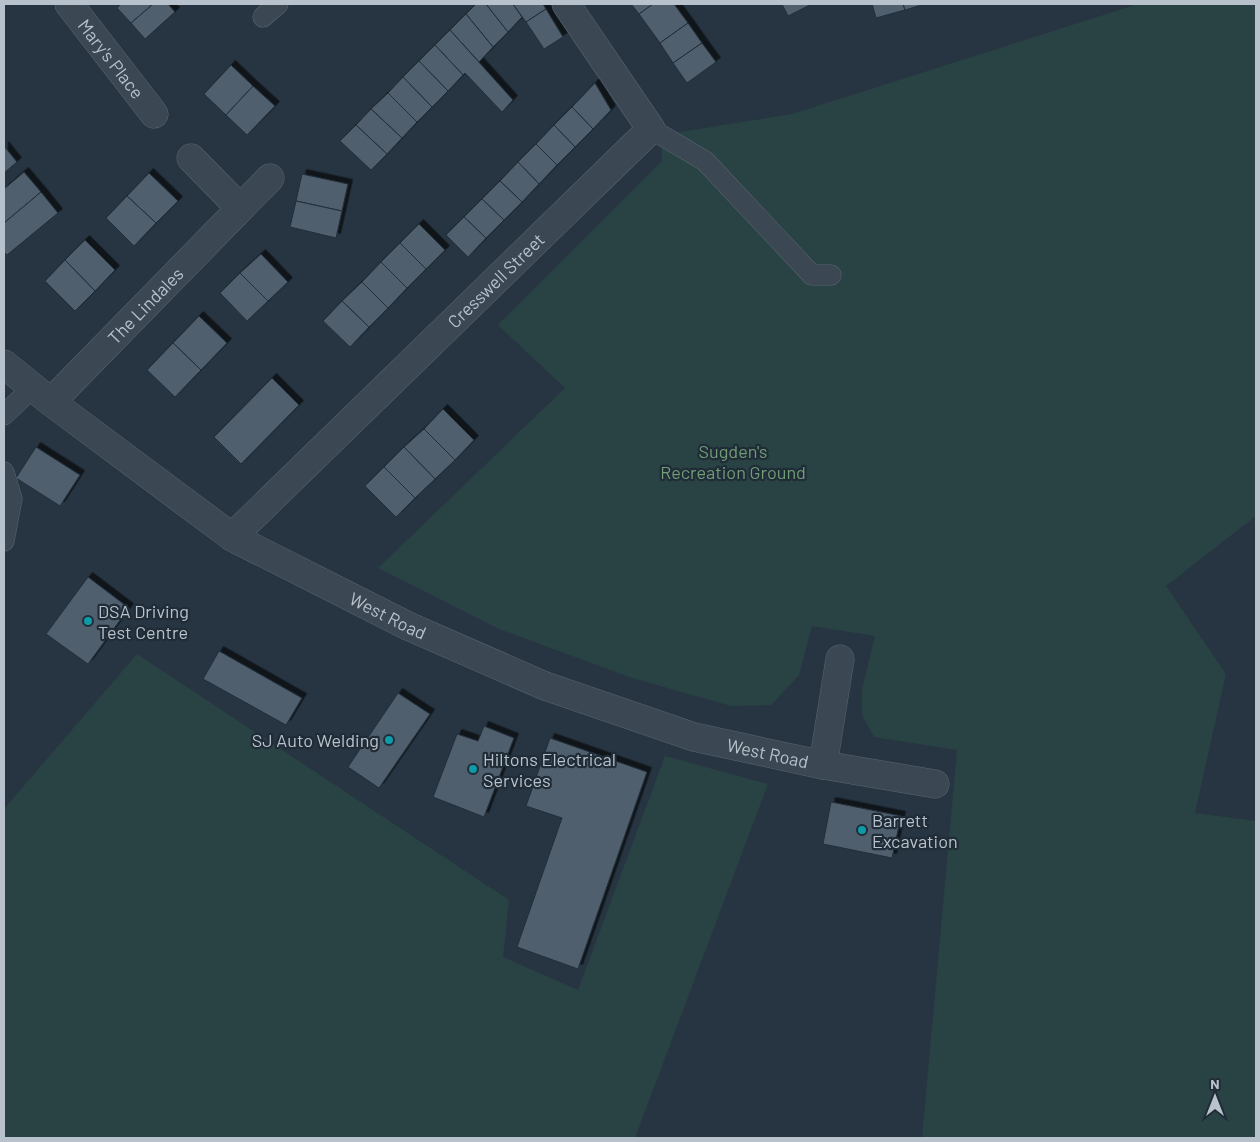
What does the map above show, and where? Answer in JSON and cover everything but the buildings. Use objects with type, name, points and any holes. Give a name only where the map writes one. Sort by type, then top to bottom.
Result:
[{"type":"street","name":"Mary's Place","points":[[69,4],[154,114]]},
{"type":"street","points":[[566,4],[651,129]]},
{"type":"street","name":"Cresswell Street","points":[[232,538],[651,129]]},
{"type":"street","points":[[191,158],[240,208]]},
{"type":"street","name":"The Lindales","points":[[42,394],[270,178]]},
{"type":"street","name":"West Road","points":[[4,364],[232,538],[408,626],[545,686],[694,736],[823,765],[935,784]]},
{"type":"street","name":"West Road","points":[[823,765],[840,659]]},
{"type":"lane","points":[[263,17],[278,4]]},
{"type":"lane","points":[[651,129],[704,161],[812,275],[831,275]]},
{"type":"lane","points":[[4,415],[42,394]]},
{"type":"lane","points":[[4,472],[12,499],[4,541]]},
{"type":"green space","name":"Sugden's Recreation Ground","points":[[1138,4],[1256,4],[1256,516],[1166,586],[1226,674],[1195,813],[1256,821],[1256,1138],[922,1138],[957,750],[874,737],[862,715],[862,689],[875,636],[812,626],[799,675],[771,705],[731,706],[632,678],[499,629],[378,568],[565,388],[498,325],[662,161],[661,135],[792,114]]},
{"type":"green space","points":[[137,654],[509,900],[503,957],[578,990],[665,756],[768,784],[635,1138],[4,1138],[4,809]]},
{"type":"place","name":"DSA Driving Test Centre","points":[[88,621]]},
{"type":"place","name":"SJ Auto Welding","points":[[389,740]]},
{"type":"place","name":"Hiltons Electrical Services","points":[[473,769]]},
{"type":"place","name":"Barrett Excavation","points":[[862,830]]}]
